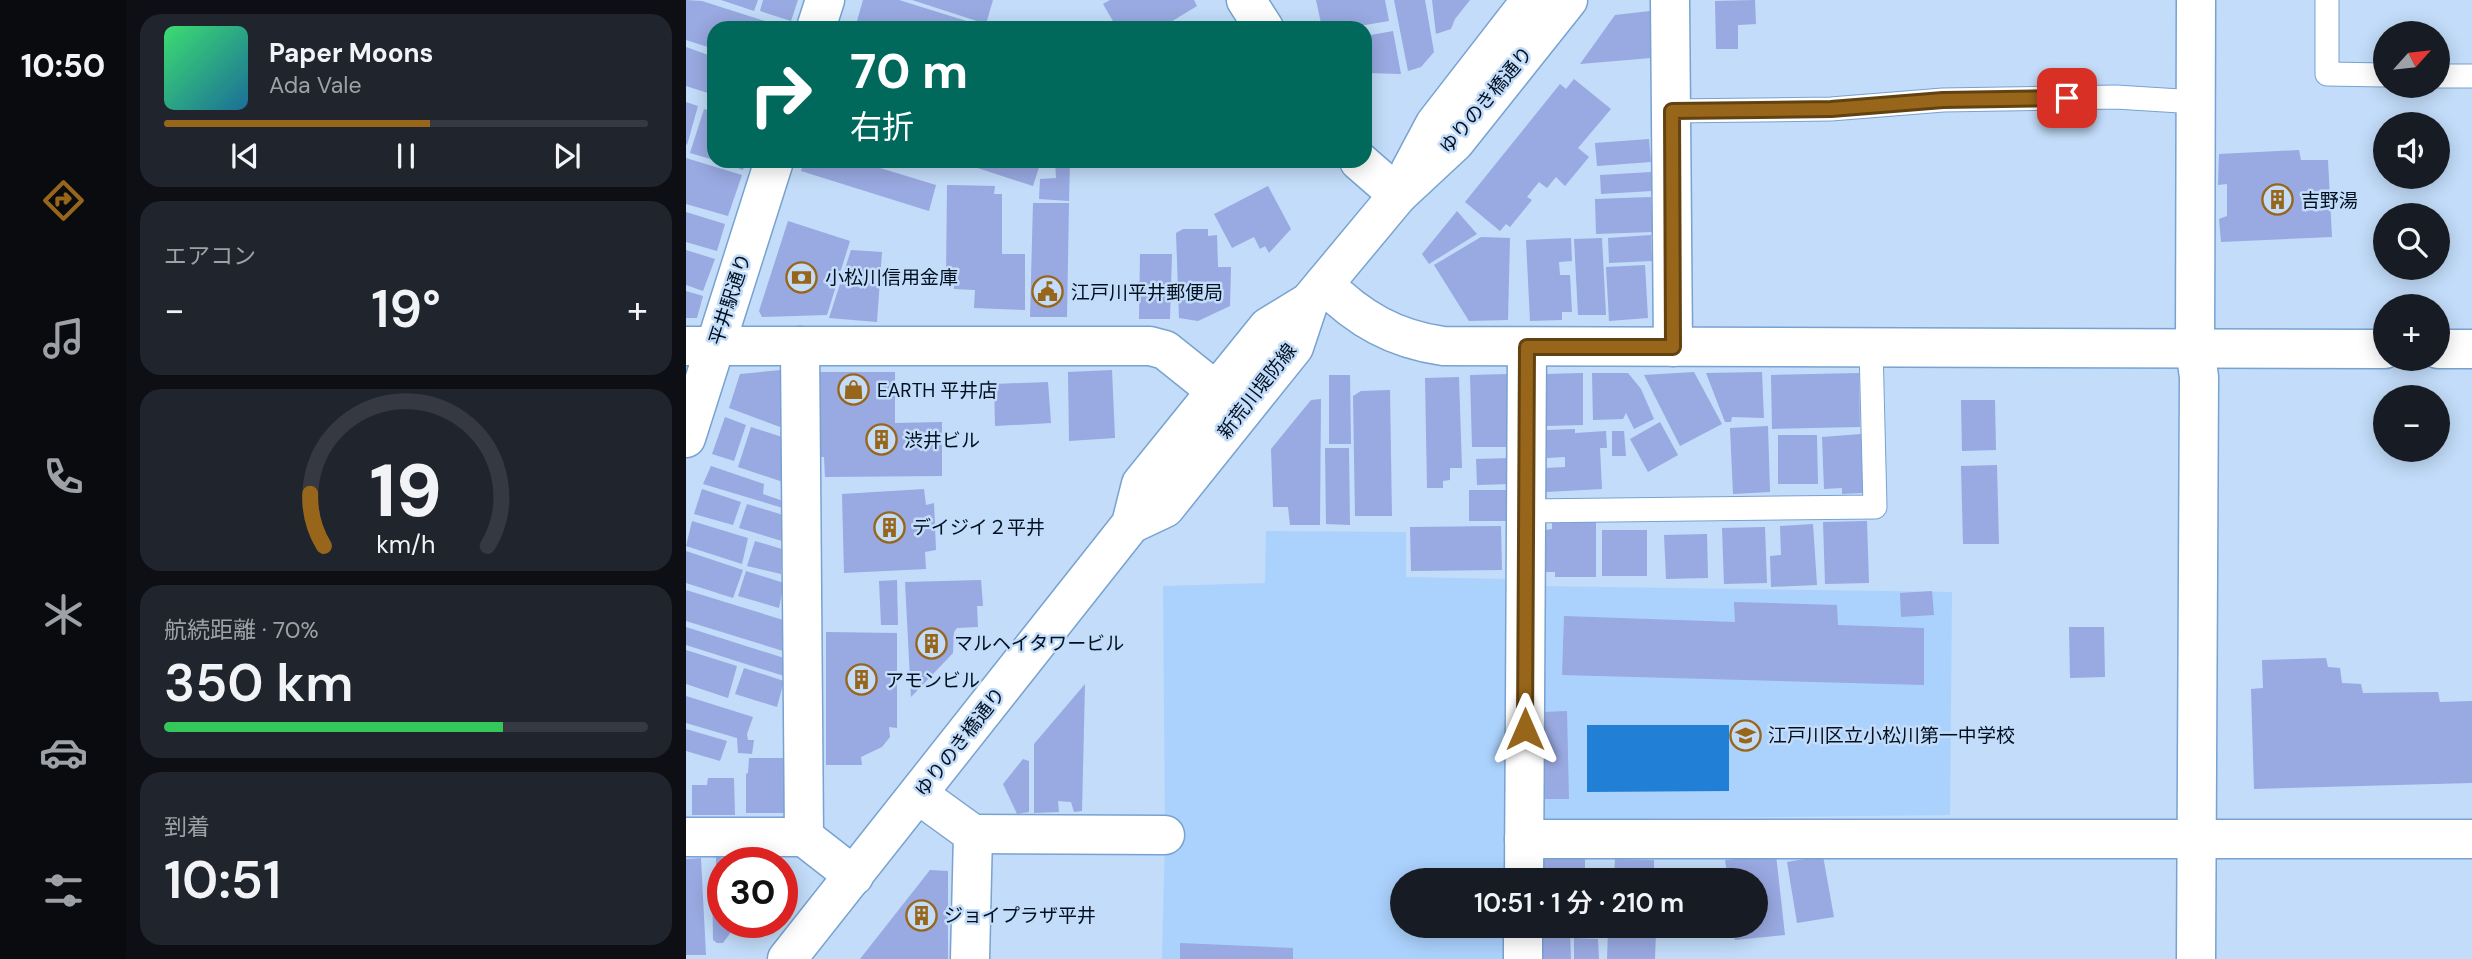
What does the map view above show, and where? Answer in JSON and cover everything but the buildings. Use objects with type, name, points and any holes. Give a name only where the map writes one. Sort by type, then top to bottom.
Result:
[{"type":"street","points":[[818,21],[825,0]]},
{"type":"street","points":[[1246,0],[1260,21]]},
{"type":"street","name":"ゆりのき橋通り","points":[[1398,195],[1435,124],[1531,0]]},
{"type":"street","name":"ゆりのき橋通り","points":[[1317,293],[1398,195],[1455,142],[1569,0]]},
{"type":"street","points":[[1670,0],[1673,347]]},
{"type":"street","points":[[2196,0],[2195,348],[2199,377],[2196,959]]},
{"type":"street","name":"平井駅通り","points":[[686,438],[700,346],[771,168]]},
{"type":"street","points":[[1367,168],[1398,195]]},
{"type":"street","points":[[1317,293],[1399,336],[1443,346],[2373,349]]},
{"type":"street","name":"新荒川堤防線","points":[[1131,524],[1141,484],[1215,390],[1268,327],[1317,293]]},
{"type":"street","name":"新荒川堤防線","points":[[1131,524],[1165,508],[1294,347],[1317,293]]},
{"type":"street","points":[[700,346],[1150,346],[1165,350],[1215,390]]},
{"type":"street","points":[[800,346],[804,836]]},
{"type":"street","points":[[1524,868],[1527,347]]},
{"type":"street","points":[[2450,349],[2472,349]]},
{"type":"street","name":"ゆりのき橋通り","points":[[787,959],[1131,524]]},
{"type":"street","points":[[919,795],[973,834],[1165,835]]},
{"type":"street","points":[[970,959],[973,834]]},
{"type":"street","points":[[686,837],[804,836],[853,876]]},
{"type":"street","points":[[1524,839],[2472,839]]},
{"type":"street","points":[[1523,938],[1523,959]]},
{"type":"lane","points":[[2327,0],[2327,74],[2373,75]]},
{"type":"lane","points":[[2450,76],[2472,76]]},
{"type":"lane","points":[[1672,111],[1831,109],[1943,100],[2116,97],[2196,102]]},
{"type":"lane","points":[[1527,511],[1875,507],[1871,347]]},
{"type":"shaded area","name":"江戸川区立小松川第一中学校","points":[[1266,531],[1406,532],[1406,577],[1505,579],[1507,636],[1537,586],[1952,592],[1950,815],[1540,820],[1512,868],[1390,868],[1390,938],[1505,938],[1505,959],[1162,959],[1165,835],[1163,586],[1265,583]]},
{"type":"water","points":[[1587,725],[1729,725],[1729,791],[1587,792]]},
{"type":"place","name":"吉野湯","points":[[2278,200]]},
{"type":"place","name":"小松川信用金庫","points":[[802,277]]},
{"type":"place","name":"江戸川平井郵便局","points":[[1048,292]]},
{"type":"place","name":"EARTH 平井店","points":[[854,390]]},
{"type":"place","name":"渋井ビル","points":[[881,440]]},
{"type":"place","name":"デイジイ２平井","points":[[889,527]]},
{"type":"place","name":"マルヘイタワービル","points":[[931,643]]},
{"type":"place","name":"アモンビル","points":[[862,680]]},
{"type":"place","name":"江戸川区立小松川第一中学校","points":[[1745,735]]},
{"type":"place","name":"ジョイプラザ平井","points":[[921,915]]},
{"type":"route","points":[[1525,729],[1527,347],[1673,347],[1672,111],[1831,109],[1943,100],[2067,98]]}]
